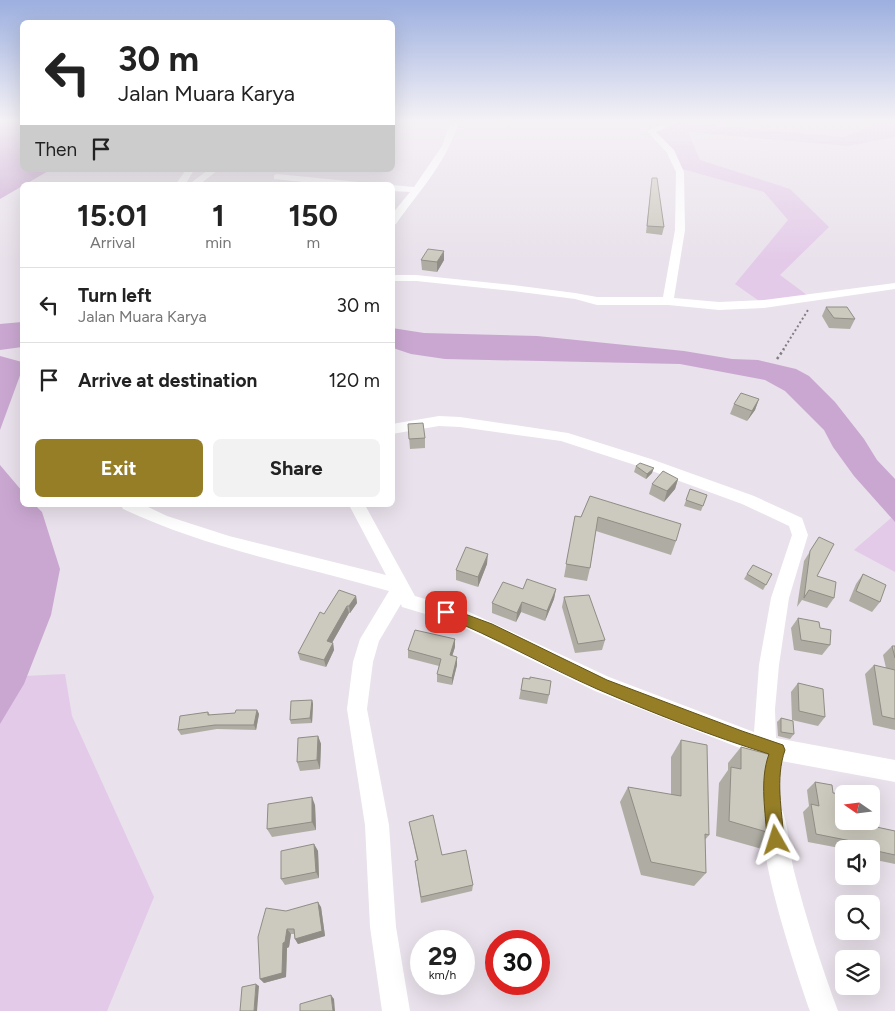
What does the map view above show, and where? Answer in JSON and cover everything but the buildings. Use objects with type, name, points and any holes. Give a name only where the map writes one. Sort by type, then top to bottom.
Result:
[{"type":"street","points":[[395,218],[431,167]]},
{"type":"street","points":[[668,301],[680,230],[680,172],[678,167]]},
{"type":"street","points":[[197,182],[211,172]]},
{"type":"street","points":[[277,177],[328,182]]},
{"type":"street","points":[[395,188],[414,190]]},
{"type":"street","points":[[395,206],[403,207]]},
{"type":"street","points":[[395,278],[416,278],[513,288],[575,296],[597,301],[668,301],[719,306],[764,304],[895,286]]},
{"type":"street","points":[[395,428],[439,421],[460,422],[563,436],[583,441],[748,500],[796,522],[800,535],[780,598],[769,665],[765,709],[772,765],[773,825],[778,856],[801,946],[824,1011]]},
{"type":"street","points":[[133,507],[160,521],[220,541],[367,576],[401,587]]},
{"type":"street","points":[[358,507],[409,602],[460,617],[772,765],[895,770]]},
{"type":"street","points":[[396,1011],[383,927],[377,825],[357,709],[363,662],[370,639],[401,587]]},
{"type":"path","points":[[777,359],[813,296]]},
{"type":"shaded area","points":[[0,167],[20,167],[20,172],[47,172],[29,182],[20,182],[20,187],[0,199]]},
{"type":"shaded area","points":[[722,167],[790,189],[829,227],[780,275],[807,295],[762,303],[735,284],[788,220],[764,192],[679,168]]},
{"type":"shaded area","points":[[20,322],[20,347],[0,350],[0,324]]},
{"type":"shaded area","points":[[395,328],[424,333],[537,336],[684,351],[732,359],[758,360],[796,369],[809,376],[835,402],[864,439],[877,460],[895,479],[895,522],[854,476],[833,447],[824,430],[785,391],[765,380],[680,364],[445,359],[411,354],[395,349]]},
{"type":"shaded area","points":[[0,356],[20,361],[20,375],[0,430]]},
{"type":"shaded area","points":[[0,465],[20,489],[20,507],[37,507],[42,512],[60,569],[51,615],[24,684],[0,724]]},
{"type":"shaded area","points":[[891,518],[895,521],[895,572],[854,550]]},
{"type":"shaded area","points":[[65,674],[72,716],[154,897],[107,1011],[0,1011],[0,684],[6,677]]},
{"type":"route","points":[[446,612],[487,628],[602,684],[703,724],[778,750],[772,766],[773,825],[776,840]]}]
